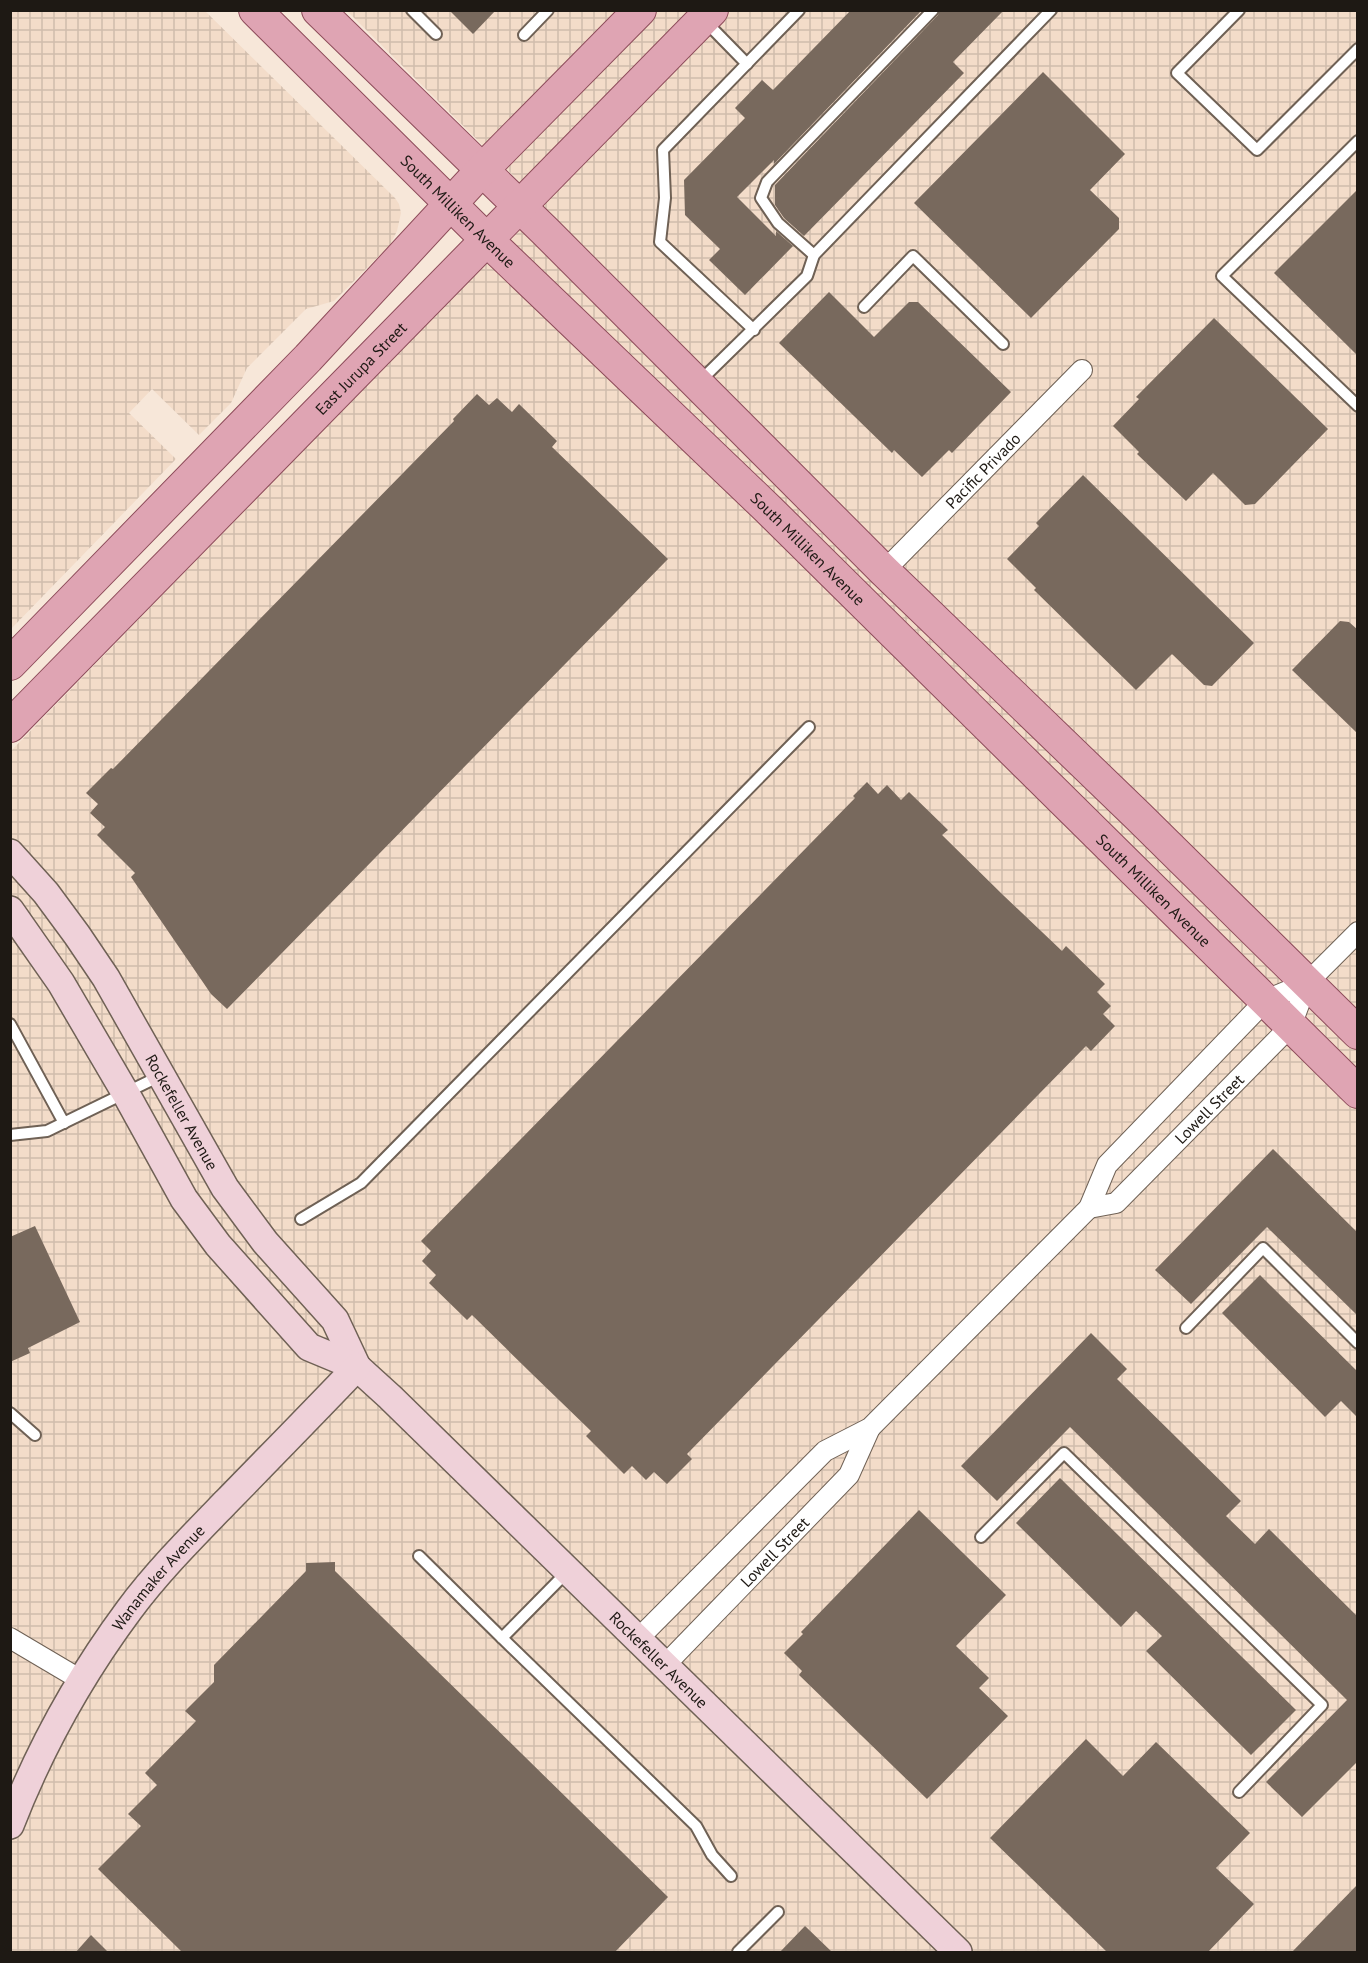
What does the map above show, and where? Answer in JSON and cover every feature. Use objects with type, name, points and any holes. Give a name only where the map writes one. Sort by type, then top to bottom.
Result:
[{"type":"main road","name":"South Milliken Avenue","points":[[255,10],[487,240],[768,509],[1358,1092]]},
{"type":"main road","points":[[318,10],[520,207],[884,571],[1138,816],[1358,1033]]},
{"type":"main road","points":[[10,664],[308,358],[630,14]]},
{"type":"main road","name":"East Jurupa Street","points":[[10,726],[708,15]]},
{"type":"street","name":"Pacific Privado","points":[[884,571],[1082,370]]},
{"type":"street","name":"Rockefeller Avenue","points":[[10,853],[46,893],[83,943],[106,978],[225,1188],[265,1242],[335,1320],[357,1367],[958,1953]]},
{"type":"street","name":"Rockefeller Avenue","points":[[10,909],[62,983],[184,1199],[218,1245],[309,1347],[357,1367]]},
{"type":"street","name":"Lowell Street","points":[[638,1640],[825,1451],[870,1428],[1089,1208],[1107,1165],[1266,1000],[1307,983],[1358,932]]},
{"type":"street","name":"Lowell Street","points":[[1089,1208],[1116,1203],[1291,1026],[1307,983]]},
{"type":"street","name":"Wanamaker Avenue","points":[[10,1825],[25,1787],[81,1680],[130,1609],[178,1552],[357,1367]]},
{"type":"street","name":"Lowell Street","points":[[664,1666],[849,1475],[870,1428]]},
{"type":"street","points":[[10,1638],[81,1680]]},
{"type":"lane","points":[[412,10],[436,34]]},
{"type":"lane","points":[[524,35],[548,10]]},
{"type":"lane","points":[[754,330],[660,242],[665,198],[663,150],[799,10]]},
{"type":"lane","points":[[814,255],[778,223],[761,198],[767,182],[933,10]]},
{"type":"lane","points":[[697,384],[807,276],[814,255],[1051,10]]},
{"type":"lane","points":[[1239,10],[1177,74],[1257,150],[1358,49]]},
{"type":"lane","points":[[708,15],[747,64]]},
{"type":"lane","points":[[1358,141],[1222,276],[1358,406]]},
{"type":"lane","points":[[864,307],[914,256],[1003,344]]},
{"type":"lane","points":[[302,1219],[361,1183],[809,727]]},
{"type":"lane","points":[[10,1024],[64,1123]]},
{"type":"lane","points":[[10,1135],[47,1131],[160,1076]]},
{"type":"lane","points":[[1186,1328],[1263,1248],[1358,1343]]},
{"type":"lane","points":[[10,1413],[35,1435]]},
{"type":"lane","points":[[981,1537],[1064,1453],[1322,1705],[1239,1792]]},
{"type":"lane","points":[[419,1556],[696,1826],[712,1855],[731,1876]]},
{"type":"lane","points":[[502,1638],[568,1571]]},
{"type":"lane","points":[[738,1953],[778,1912]]},
{"type":"shaded area","points":[[11,10],[205,11],[395,198],[401,213],[397,231],[390,245],[334,301],[306,309],[247,368],[231,403],[199,435],[152,389],[129,413],[176,459],[11,629]]},
{"type":"shaded area","points":[[347,11],[1357,11],[1357,1952],[11,1952],[10,752],[542,204]]},
{"type":"building","points":[[449,10],[496,10],[473,34]]},
{"type":"building","points":[[851,10],[922,10],[774,164],[774,160],[737,197],[776,236],[776,231],[793,246],[745,295],[709,260],[720,249],[685,215],[684,180],[745,118],[735,108],[762,80],[773,90]]},
{"type":"building","points":[[940,10],[1004,10],[953,62],[964,73],[804,236],[784,218],[775,205],[775,185],[938,15]]},
{"type":"building","points":[[1043,72],[1125,154],[1090,190],[1119,218],[1119,229],[1031,318],[914,203]]},
{"type":"building","points":[[1358,189],[1358,356],[1274,273]]},
{"type":"building","points":[[829,292],[874,337],[909,302],[918,302],[1011,392],[952,453],[949,450],[922,477],[894,450],[892,453],[779,343]]},
{"type":"building","points":[[1214,318],[1328,429],[1255,504],[1245,505],[1213,473],[1186,501],[1137,454],[1139,452],[1113,426],[1139,399],[1136,397]]},
{"type":"building","points":[[477,394],[489,405],[497,398],[512,412],[519,404],[557,441],[552,447],[668,559],[227,1009],[211,994],[131,877],[135,873],[97,835],[105,827],[90,813],[98,804],[86,793],[111,768],[113,769],[454,421],[453,419]]},
{"type":"building","points":[[1083,475],[1254,643],[1212,686],[1204,685],[1172,654],[1136,690],[1034,590],[1036,588],[1007,559],[1039,526],[1036,523]]},
{"type":"building","points":[[1340,621],[1349,622],[1358,630],[1358,734],[1292,670]]},
{"type":"building","points":[[867,782],[878,794],[887,785],[901,800],[909,792],[948,830],[942,835],[1003,895],[1062,951],[1066,946],[1105,984],[1097,992],[1111,1006],[1103,1014],[1115,1026],[1091,1051],[1086,1046],[687,1454],[692,1459],[667,1484],[654,1472],[646,1480],[632,1466],[624,1474],[586,1436],[591,1431],[472,1315],[467,1320],[429,1283],[436,1275],[422,1261],[431,1251],[421,1241],[855,798],[853,796]]},
{"type":"building","points":[[1273,1149],[1358,1233],[1358,1316],[1267,1227],[1191,1304],[1155,1270]]},
{"type":"building","points":[[35,1226],[80,1322],[28,1348],[30,1353],[10,1362],[10,1237]]},
{"type":"building","points":[[1260,1275],[1358,1372],[1358,1418],[1341,1401],[1325,1417],[1222,1313]]},
{"type":"building","points":[[1091,1333],[1127,1369],[1117,1379],[1241,1501],[1226,1516],[1255,1544],[1269,1529],[1358,1617],[1358,1761],[1302,1817],[1266,1782],[1347,1700],[1070,1427],[997,1501],[961,1466]]},
{"type":"building","points":[[1060,1478],[1296,1710],[1251,1755],[1146,1651],[1162,1636],[1136,1611],[1121,1627],[1016,1523]]},
{"type":"building","points":[[919,1510],[1006,1595],[956,1646],[989,1678],[979,1688],[1008,1716],[927,1799],[799,1675],[802,1671],[784,1653],[803,1634],[801,1632]]},
{"type":"building","points":[[335,1562],[335,1571],[668,1897],[614,1953],[183,1953],[98,1869],[141,1826],[128,1814],[157,1785],[145,1773],[196,1721],[185,1711],[214,1682],[214,1665],[306,1571],[306,1563]]},
{"type":"building","points":[[1086,1739],[1123,1776],[1156,1742],[1250,1833],[1216,1868],[1254,1904],[1207,1953],[1108,1953],[990,1838]]},
{"type":"building","points":[[1358,1884],[1358,1953],[1291,1953]]},
{"type":"building","points":[[805,1926],[833,1953],[779,1953]]},
{"type":"building","points":[[91,1935],[109,1953],[75,1953]]}]
